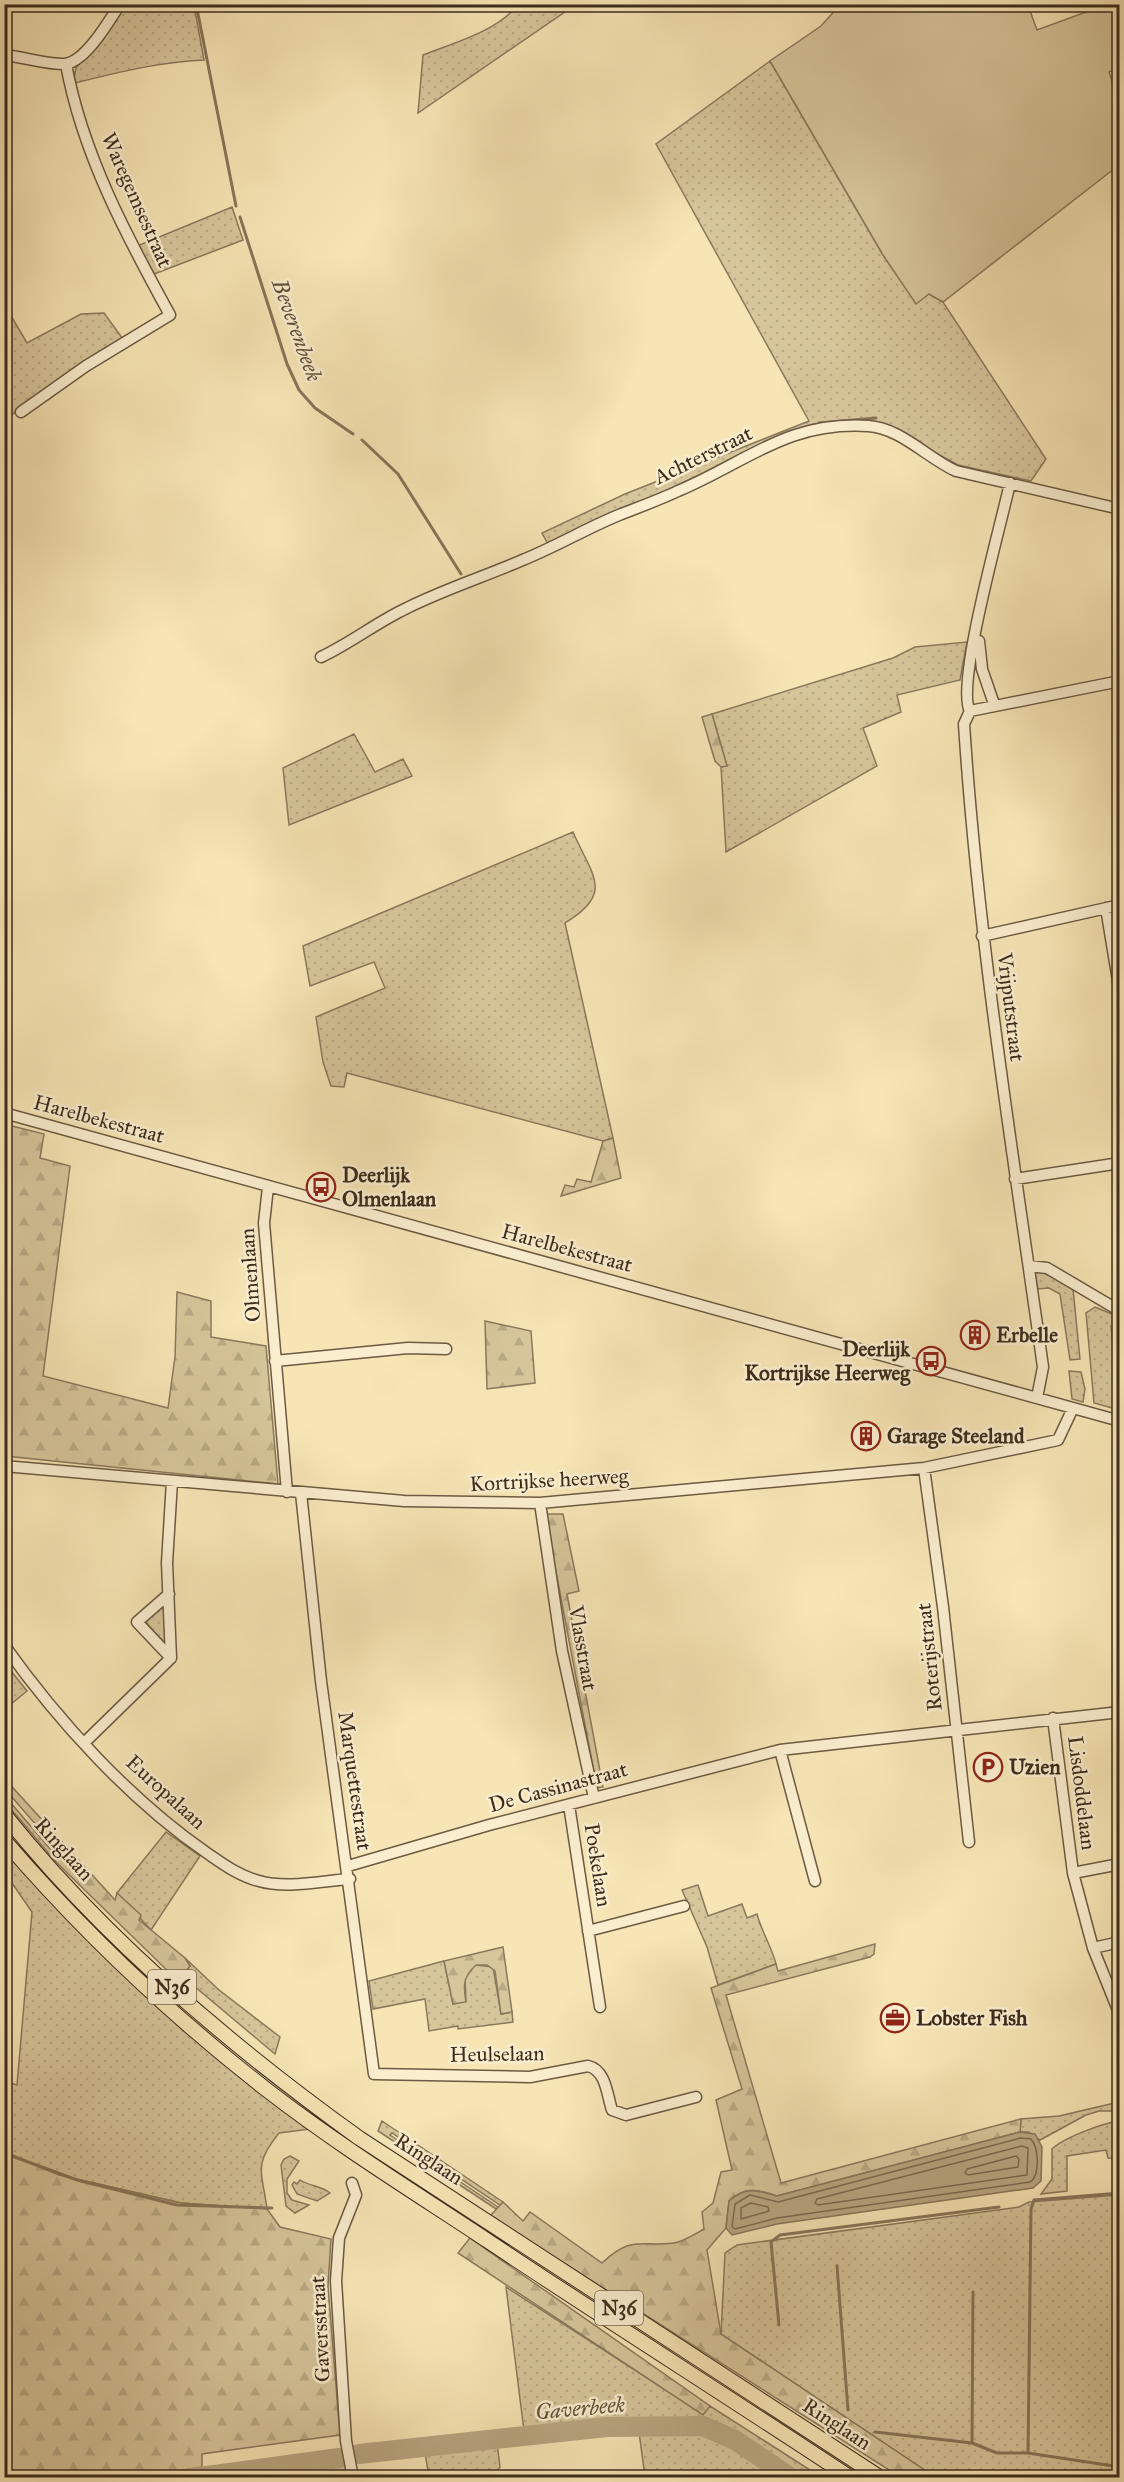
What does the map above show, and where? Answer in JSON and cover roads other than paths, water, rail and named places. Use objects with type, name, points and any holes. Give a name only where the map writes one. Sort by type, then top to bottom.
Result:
[{"type":"main road","name":"Ringlaan","points":[[4,1814],[101,1921],[153,1971],[277,2079],[359,2138],[881,2478]]},
{"type":"main road","name":"Ringlaan","points":[[4,1840],[78,1920],[145,1986],[202,2038],[269,2091],[372,2165],[850,2478]]},
{"type":"street","points":[[4,55],[66,64],[76,61],[87,50],[120,4]]},
{"type":"street","name":"Waregemsestraat","points":[[21,412],[86,366],[170,315],[128,238],[112,201],[74,103],[66,64]]},
{"type":"street","name":"Achterstraat","points":[[321,657],[406,608],[533,556],[618,515],[702,481],[782,438],[808,430],[848,426],[881,428],[894,432],[936,461],[956,471],[1119,509]]},
{"type":"street","name":"Vrijputstraat","points":[[1010,483],[978,623],[967,685],[966,704],[970,711],[964,724],[982,936],[1043,1366],[1037,1398]]},
{"type":"street","name":"Vrijputstraat","points":[[978,623],[982,669],[994,704]]},
{"type":"street","points":[[970,711],[994,704],[1119,681]]},
{"type":"street","points":[[982,936],[1119,905]]},
{"type":"street","points":[[1106,908],[1119,993]]},
{"type":"street","name":"Harelbekestraat","points":[[4,1113],[1119,1421]]},
{"type":"street","points":[[1015,1179],[1119,1162]]},
{"type":"street","name":"Olmenlaan","points":[[268,1187],[264,1223],[287,1492]]},
{"type":"street","points":[[1029,1266],[1047,1268],[1119,1311]]},
{"type":"street","points":[[275,1361],[408,1348],[446,1349]]},
{"type":"street","name":"Kortrijkse heerweg","points":[[4,1466],[404,1501],[540,1503],[924,1468],[1058,1440],[1073,1408]]},
{"type":"street","name":"Roterijstraat","points":[[924,1468],[944,1607],[969,1842]]},
{"type":"street","points":[[85,1742],[171,1658],[167,1563],[172,1481]]},
{"type":"street","name":"Marquettestraat","points":[[300,1493],[321,1681],[350,1879],[374,2074]]},
{"type":"street","name":"Vlasstraat","points":[[540,1503],[562,1651],[594,1798]]},
{"type":"street","points":[[169,1594],[137,1622],[171,1658]]},
{"type":"street","name":"Europalaan","points":[[4,1645],[35,1688],[85,1742],[145,1805],[181,1835],[235,1871],[260,1881],[292,1884],[350,1879]]},
{"type":"street","name":"De Cassinastraat","points":[[348,1866],[780,1749],[1119,1712]]},
{"type":"street","name":"Lisdoddelaan","points":[[1053,1718],[1073,1873],[1093,1948],[1119,2015]]},
{"type":"street","points":[[780,1749],[815,1881]]},
{"type":"street","name":"Poekelaan","points":[[569,1805],[600,2007]]},
{"type":"street","name":"Lisdoddelaan","points":[[1073,1873],[1119,1864]]},
{"type":"street","name":"Poekelaan","points":[[588,1931],[684,1906]]},
{"type":"street","points":[[1093,1948],[1119,1942]]},
{"type":"street","name":"Heulselaan","points":[[374,2074],[530,2077],[588,2066],[601,2073],[612,2110],[617,2114],[626,2115],[696,2097]]},
{"type":"street","name":"Gaversstraat","points":[[352,2183],[356,2195],[339,2238],[336,2281],[346,2441],[353,2478]]},
{"type":"water","points":[[1020,2132],[1035,2134],[1042,2147],[1041,2181],[1033,2188],[777,2224],[732,2235],[726,2228],[729,2201],[746,2191],[777,2196]]},
{"type":"waterway","name":"Beverenbeek","points":[[196,4],[236,206]]},
{"type":"waterway","name":"Beverenbeek","points":[[240,217],[287,364],[299,390],[315,408],[353,434]]},
{"type":"waterway","name":"Beverenbeek","points":[[819,423],[876,418]]},
{"type":"waterway","name":"Beverenbeek","points":[[362,440],[398,474],[461,574]]},
{"type":"waterway","points":[[4,2153],[77,2180],[177,2205],[272,2208]]},
{"type":"waterway","points":[[1028,2453],[1031,2209],[1034,2200],[1120,2193]]},
{"type":"waterway","points":[[779,2325],[771,2242],[780,2235],[999,2207]]},
{"type":"waterway","points":[[837,2266],[848,2410]]},
{"type":"waterway","points":[[972,2443],[973,2292]]},
{"type":"waterway","name":"Gaverbeek","points":[[359,2454],[607,2427],[703,2426],[735,2440],[791,2478]]},
{"type":"waterway","points":[[875,2432],[972,2443],[997,2453],[1028,2453],[1120,2467]]},
{"type":"waterway","name":"Gaverbeek","points":[[192,2478],[339,2458]]},
{"type":"place","name":"Deerlijk Olmenlaan","points":[[321,1187]]},
{"type":"place","name":"Erbelle","points":[[975,1335]]},
{"type":"place","name":"Deerlijk Kortrijkse Heerweg","points":[[931,1361]]},
{"type":"place","name":"Garage Steeland","points":[[866,1436]]},
{"type":"place","name":"Uzien","points":[[988,1767]]},
{"type":"place","name":"Lobster Fish","points":[[895,2018]]}]
